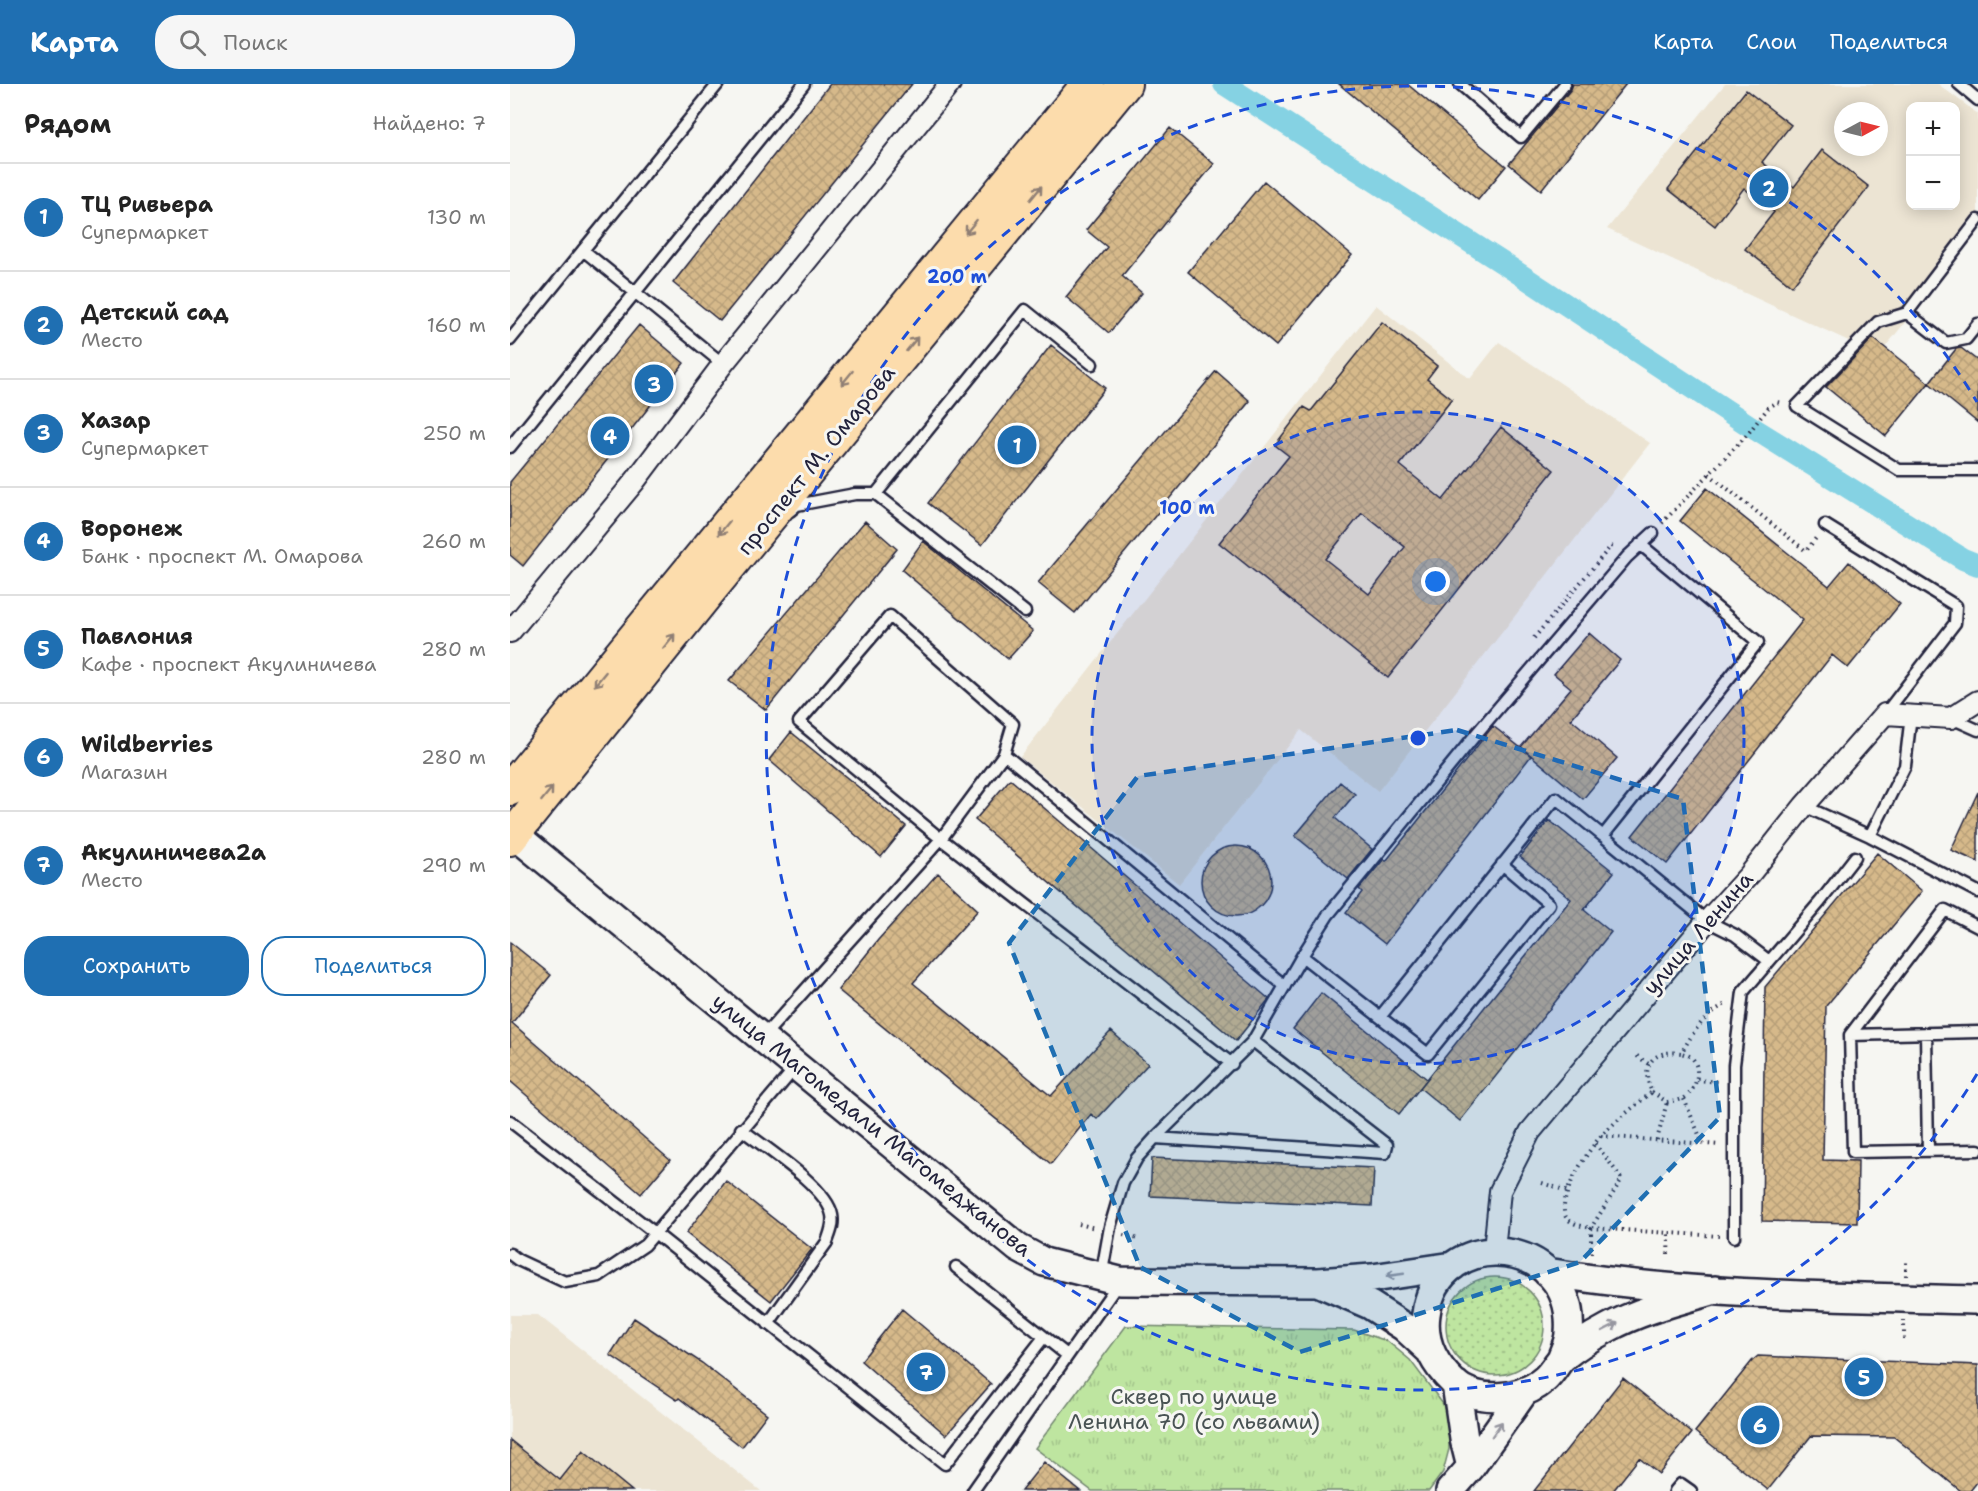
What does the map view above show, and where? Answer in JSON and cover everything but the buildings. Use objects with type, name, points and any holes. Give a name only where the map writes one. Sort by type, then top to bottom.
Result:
[{"type":"main road","name":"проспект М. Омарова","points":[[510,789],[1088,84]]},
{"type":"main road","name":"проспект М. Омарова","points":[[511,835],[1125,84]]},
{"type":"main road","name":"улица Магомедали Магомеджанова","points":[[511,835],[1018,1248],[1044,1262],[1111,1279],[1318,1282],[1372,1278],[1453,1266]]},
{"type":"main road","points":[[1561,1359],[1569,1335],[1569,1309],[1559,1286],[1542,1267],[1520,1255],[1494,1250],[1473,1255],[1453,1266],[1437,1283],[1427,1304],[1424,1326],[1428,1349],[1439,1369],[1456,1384],[1476,1394],[1499,1397],[1524,1392],[1545,1379],[1561,1359],[1607,1328],[1648,1310],[1714,1290]]},
{"type":"main road","points":[[1547,1272],[1601,1281],[1714,1290],[1978,1300]]},
{"type":"main road","name":"улица Магомедали Магомеджанова","points":[[1318,1282],[1370,1305],[1404,1327],[1428,1349]]},
{"type":"main road","points":[[1456,1384],[1464,1439],[1471,1467]]},
{"type":"main road","points":[[1450,1491],[1471,1467],[1524,1392]]},
{"type":"street","points":[[510,632],[635,481],[723,364],[950,84]]},
{"type":"street","points":[[1886,714],[1951,718],[1978,701]]},
{"type":"street","name":"улица Ленина","points":[[1494,1250],[1500,1191],[1530,1132],[1707,921],[1750,874],[1804,806],[1886,714]]},
{"type":"lane","points":[[510,339],[718,84]]},
{"type":"lane","points":[[510,447],[804,84]]},
{"type":"lane","points":[[1460,84],[1521,137],[1565,84]]},
{"type":"lane","points":[[1959,84],[1978,100]]},
{"type":"lane","points":[[1978,220],[1907,312],[1878,322],[1797,406],[1899,470],[1978,470]]},
{"type":"lane","points":[[583,249],[723,364]]},
{"type":"lane","points":[[876,494],[1025,310],[1092,364]]},
{"type":"lane","points":[[1907,312],[1946,343],[1966,339],[1978,324]]},
{"type":"lane","points":[[707,594],[797,505],[855,494],[876,494],[1025,612]]},
{"type":"lane","points":[[1826,525],[1956,606],[1955,623],[1886,714]]},
{"type":"lane","points":[[973,1491],[1067,1355],[1111,1279],[1110,1227],[1123,1183],[1137,1158],[1253,1041],[1328,915],[1627,557],[1653,533]]},
{"type":"lane","points":[[1603,836],[1758,642],[1640,544]]},
{"type":"lane","points":[[762,1038],[940,839],[1004,754],[1013,724],[890,616],[799,722],[940,839],[1232,1064]]},
{"type":"lane","points":[[1870,836],[1905,766],[1911,715]]},
{"type":"lane","points":[[1951,718],[1978,730]]},
{"type":"lane","points":[[1004,754],[1285,986]]},
{"type":"lane","points":[[1380,1017],[1556,798],[1707,921],[1735,935],[1769,961]]},
{"type":"lane","points":[[1804,806],[1870,836],[1978,892]]},
{"type":"lane","points":[[1734,1237],[1734,1065],[1743,992],[1855,857]]},
{"type":"lane","points":[[1302,956],[1428,1054],[1549,904],[1502,864]]},
{"type":"lane","points":[[1978,927],[1945,910],[1850,1035],[1853,1152],[1978,1150]]},
{"type":"lane","points":[[1850,1035],[1978,1032]]},
{"type":"lane","points":[[1926,1033],[1928,1151]]},
{"type":"lane","points":[[1155,1138],[1385,1153],[1387,1145],[1253,1041]]},
{"type":"lane","points":[[510,1254],[564,1282],[599,1276],[645,1245],[796,1066]]},
{"type":"lane","points":[[510,1121],[655,1233],[945,1464],[1044,1337]]},
{"type":"lane","points":[[741,1129],[816,1187],[832,1214],[832,1229],[827,1242],[768,1324]]},
{"type":"lane","points":[[956,1267],[1067,1355]]},
{"type":"lane","points":[[1675,1491],[1681,1484],[1691,1491]]},
{"type":"path","points":[[1653,533],[1746,436],[1768,408]]},
{"type":"path","points":[[1709,474],[1806,551],[1826,525]]},
{"type":"path","points":[[1681,1053],[1701,1021],[1713,1010],[1742,997]]},
{"type":"path","points":[[1661,1053],[1681,1053],[1691,1057],[1696,1066],[1697,1080],[1694,1088],[1684,1099],[1667,1102],[1652,1092],[1648,1085],[1647,1075],[1650,1065],[1653,1058],[1661,1053]]},
{"type":"path","points":[[1637,1056],[1650,1065]]},
{"type":"path","points":[[1697,1080],[1734,1083]]},
{"type":"path","points":[[1652,1092],[1595,1143],[1567,1191],[1563,1209],[1566,1218],[1575,1225],[1592,1228],[1734,1237]]},
{"type":"path","points":[[1684,1099],[1703,1144]]},
{"type":"path","points":[[1658,1140],[1667,1102]]},
{"type":"path","points":[[1601,1136],[1734,1147]]},
{"type":"path","points":[[1591,1253],[1592,1228],[1622,1179],[1595,1143]]},
{"type":"path","points":[[1542,1183],[1567,1191]]},
{"type":"path","points":[[1668,1254],[1669,1233]]},
{"type":"highlighted area","points":[[1457,730],[1683,799],[1720,1117],[1580,1262],[1300,1352],[1140,1267],[1009,943],[1138,776]]},
{"type":"shaded area","points":[[1725,84],[1938,84],[1978,114],[1978,231],[1879,355],[1607,229]]},
{"type":"shaded area","points":[[1376,305],[1470,379],[1499,342],[1650,443],[1378,791],[1301,730],[1179,884],[1020,757]]},
{"type":"shaded area","points":[[510,1315],[538,1315],[761,1491],[510,1491]]},
{"type":"green space","points":[[1495,1277],[1514,1280],[1530,1291],[1541,1307],[1544,1326],[1541,1345],[1530,1361],[1514,1372],[1495,1375],[1476,1372],[1460,1361],[1449,1345],[1446,1326],[1449,1307],[1460,1291],[1476,1280]]},
{"type":"green space","name":"Сквер по улице Ленина 70 (со львами)","points":[[1126,1326],[1354,1330],[1387,1341],[1410,1360],[1443,1404],[1449,1426],[1449,1449],[1443,1472],[1429,1491],[1092,1491],[1035,1448]]},
{"type":"waterway","points":[[1224,84],[1512,269],[1753,428],[1963,559],[1978,565]]},
{"type":"place","name":"Детский сад","points":[[1769,188]]},
{"type":"place","name":"Хазар","points":[[654,384]]},
{"type":"place","name":"Воронеж","points":[[610,436]]},
{"type":"place","name":"ТЦ Ривьера","points":[[1017,445]]},
{"type":"place","name":"Акулиничева2а","points":[[926,1372]]},
{"type":"place","name":"Павлония","points":[[1864,1377]]},
{"type":"place","name":"Wildberries","points":[[1760,1425]]}]
